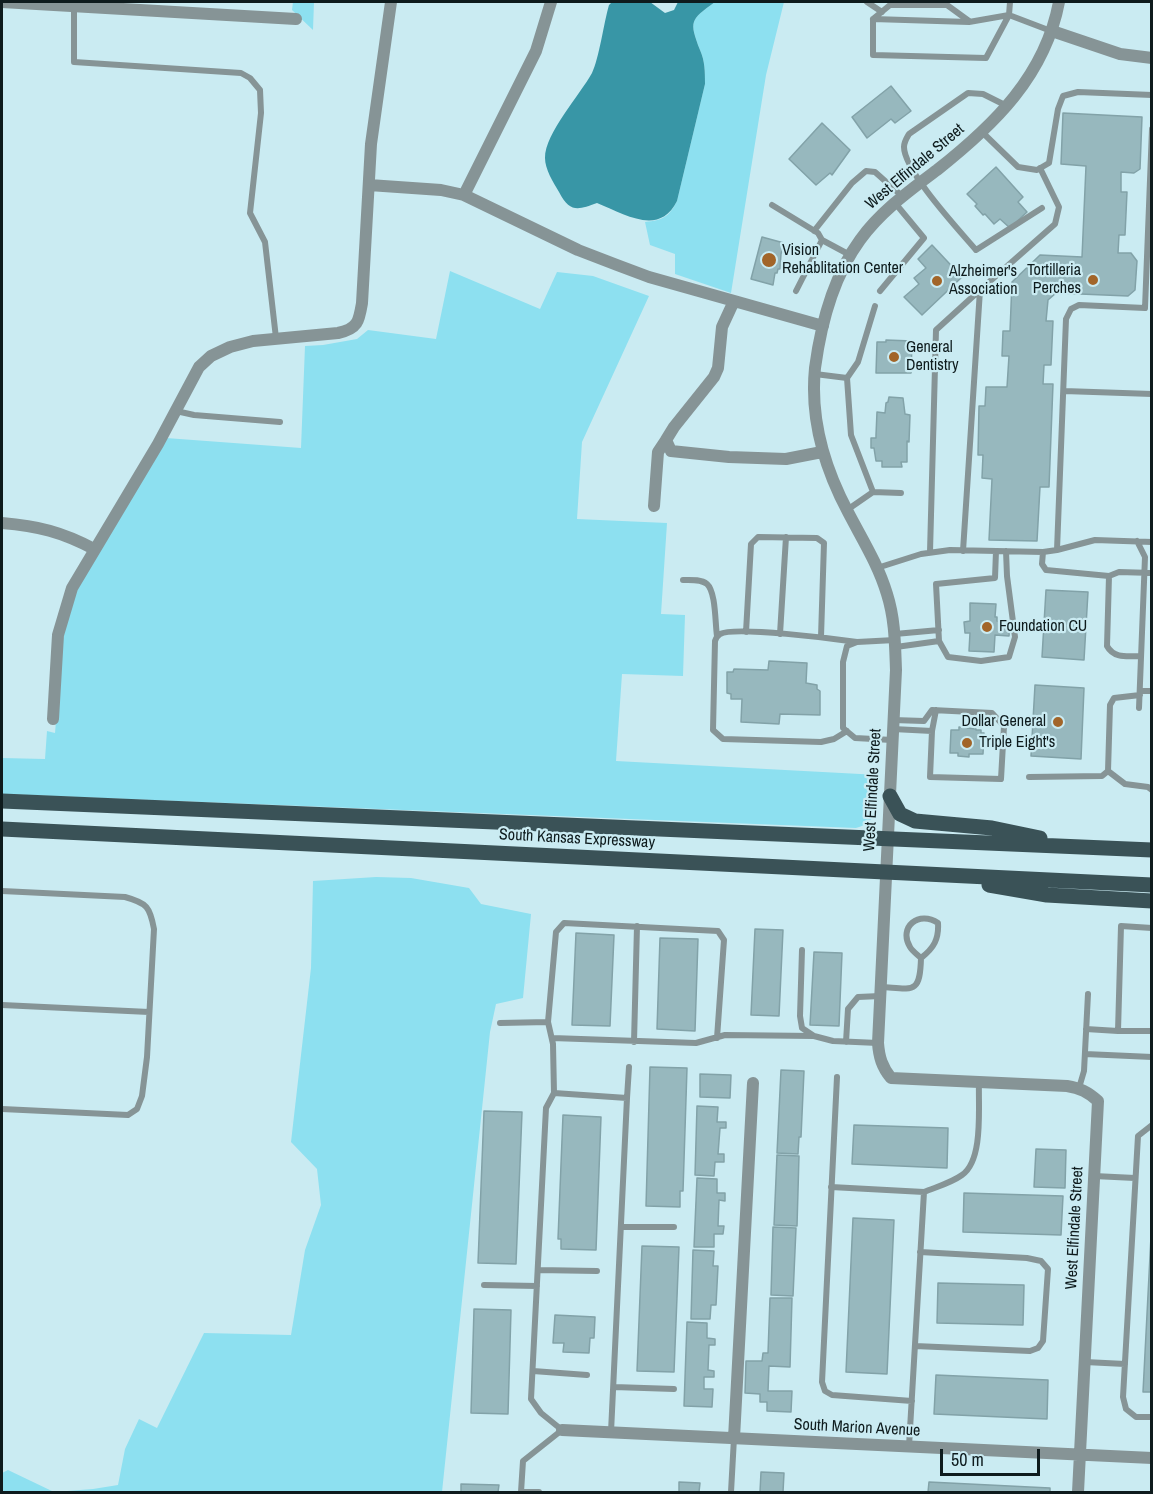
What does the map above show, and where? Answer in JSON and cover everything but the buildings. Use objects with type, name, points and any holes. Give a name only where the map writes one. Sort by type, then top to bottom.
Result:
[{"type":"main road","points":[[890,796],[900,814],[915,821],[992,828],[1070,846]]},
{"type":"main road","name":"South Kansas Expressway","points":[[2,801],[1152,850]]},
{"type":"main road","name":"South Kansas Expressway","points":[[2,829],[1152,885]]},
{"type":"main road","points":[[948,875],[1047,895],[1152,901]]},
{"type":"street","points":[[2,2],[296,19]]},
{"type":"street","points":[[53,719],[58,635],[72,588],[158,444],[199,367],[211,356],[230,347],[276,339],[338,333],[349,331],[356,325],[362,303],[371,144],[391,2]]},
{"type":"street","points":[[464,195],[536,51],[551,2]]},
{"type":"street","name":"West Elfindale Street","points":[[1059,2],[1052,31],[1039,61],[1008,106],[982,132],[873,223],[850,255],[838,280],[823,326],[815,374],[815,409],[822,452],[887,593],[895,640],[878,1043],[883,1067],[891,1078],[1079,1088],[1090,1093],[1098,1101],[1078,1492]]},
{"type":"street","points":[[1052,31],[1120,54],[1152,58]]},
{"type":"street","points":[[369,185],[441,190],[464,195],[578,250],[649,276],[823,326]]},
{"type":"street","points":[[654,506],[658,452],[674,427],[714,377],[718,368],[722,327],[734,301]]},
{"type":"street","points":[[666,441],[671,451],[729,457],[786,459],[822,452]]},
{"type":"street","points":[[2,523],[49,529],[70,536],[94,549]]},
{"type":"street","points":[[734,1438],[753,1083]]},
{"type":"street","name":"South Marion Avenue","points":[[562,1430],[1152,1458]]},
{"type":"lane","points":[[867,2],[882,12]]},
{"type":"lane","points":[[873,19],[873,55],[986,58],[1009,15],[1010,2]]},
{"type":"lane","points":[[873,19],[890,5],[947,5],[969,22]]},
{"type":"lane","points":[[74,6],[74,62],[241,73],[250,78],[260,90],[261,113],[250,213],[265,242],[276,339]]},
{"type":"lane","points":[[873,19],[969,22],[1009,15],[1052,31]]},
{"type":"lane","points":[[982,132],[1018,167],[1037,170],[1049,163],[1058,109],[1063,96],[1078,92],[1152,95]]},
{"type":"lane","points":[[1008,106],[983,94],[968,93],[909,135],[905,141],[905,154],[920,182],[976,250],[1042,208]]},
{"type":"lane","points":[[1057,550],[1066,320],[1071,309],[1079,305],[1145,308],[1150,240],[1152,129]]},
{"type":"lane","points":[[930,552],[936,330],[1055,224],[1059,207],[1040,168]]},
{"type":"lane","points":[[814,231],[852,183],[866,171],[875,172],[924,238],[880,291]]},
{"type":"lane","points":[[771,205],[814,231],[822,240],[850,255]]},
{"type":"lane","points":[[796,291],[822,240]]},
{"type":"lane","points":[[963,551],[980,290]]},
{"type":"lane","points":[[873,492],[851,435],[847,378],[858,362],[875,306]]},
{"type":"lane","points":[[815,374],[847,378]]},
{"type":"lane","points":[[1064,391],[1152,394]]},
{"type":"lane","points":[[176,411],[194,416],[280,422]]},
{"type":"lane","points":[[847,510],[873,492],[901,493]]},
{"type":"lane","points":[[746,632],[751,544],[758,537],[817,538],[824,543],[821,637]]},
{"type":"lane","points":[[780,634],[786,537]]},
{"type":"lane","points":[[877,568],[930,552],[1043,552],[1095,540],[1152,542]]},
{"type":"lane","points":[[1137,541],[1145,557],[1148,573],[1139,708]]},
{"type":"lane","points":[[995,578],[996,551]]},
{"type":"lane","points":[[1006,551],[1015,637],[1009,657],[981,661],[948,657],[939,641],[936,584],[1007,576]]},
{"type":"lane","points":[[1043,552],[1042,564],[1046,570],[1109,576],[1119,572],[1148,573]]},
{"type":"lane","points":[[1109,576],[1107,646],[1116,656],[1141,656]]},
{"type":"lane","points":[[683,579],[706,583],[713,597],[717,636],[713,730],[723,739],[801,743],[834,739],[847,731]]},
{"type":"lane","points":[[1143,622],[1152,623]]},
{"type":"lane","points":[[717,636],[722,633],[746,632],[858,642],[895,640],[939,630]]},
{"type":"lane","points":[[895,640],[912,645],[939,641]]},
{"type":"lane","points":[[858,642],[847,646],[843,662],[843,728],[855,738],[924,721],[932,710],[936,710],[992,712],[1004,726],[1001,779],[930,777],[932,731],[936,710]]},
{"type":"lane","points":[[1029,777],[1102,776],[1108,771],[1110,705],[1114,698],[1152,691]]},
{"type":"lane","points":[[893,730],[932,731]]},
{"type":"lane","points":[[1108,771],[1125,784],[1148,787],[1152,790]]},
{"type":"lane","points":[[2,891],[125,897],[141,901],[151,912],[154,929],[150,1011],[142,1096],[137,1109],[128,1115],[2,1109]]},
{"type":"lane","points":[[846,1042],[848,1009],[858,997],[880,991],[915,987],[921,978],[921,958],[910,947],[909,927],[912,921],[918,918],[930,918],[938,923],[938,934],[933,948],[921,958]]},
{"type":"lane","points":[[539,1492],[521,1492],[523,1461],[562,1430],[541,1413],[531,1399],[546,1108],[554,1093],[552,1038],[548,1022],[556,932],[564,923],[718,931],[724,940],[717,1038]]},
{"type":"lane","points":[[634,1042],[637,926]]},
{"type":"lane","points":[[1118,1031],[1121,927],[1152,928]]},
{"type":"lane","points":[[802,951],[800,1016],[802,1028],[814,1036]]},
{"type":"lane","points":[[1079,1088],[1084,1071],[1088,994]]},
{"type":"lane","points":[[2,1005],[150,1011]]},
{"type":"lane","points":[[500,1023],[548,1022]]},
{"type":"lane","points":[[1086,1029],[1152,1031]]},
{"type":"lane","points":[[552,1038],[696,1043],[725,1035],[814,1036],[833,1041],[878,1043]]},
{"type":"lane","points":[[1085,1053],[1152,1057]]},
{"type":"lane","points":[[611,1432],[629,1068]]},
{"type":"lane","points":[[837,1077],[822,1382],[825,1391],[832,1395],[912,1401]]},
{"type":"lane","points":[[831,1187],[924,1192],[961,1176],[973,1162],[977,1146],[979,1082]]},
{"type":"lane","points":[[554,1093],[627,1098]]},
{"type":"lane","points":[[1152,1125],[1138,1136],[1123,1397],[1126,1409],[1136,1417],[1152,1417]]},
{"type":"lane","points":[[1094,1176],[1135,1178]]},
{"type":"lane","points":[[909,1447],[924,1192]]},
{"type":"lane","points":[[621,1227],[674,1227]]},
{"type":"lane","points":[[915,1346],[1030,1351],[1038,1348],[1043,1341],[1048,1269],[1041,1261],[1028,1258],[920,1252]]},
{"type":"lane","points":[[538,1269],[597,1271]]},
{"type":"lane","points":[[484,1285],[537,1286]]},
{"type":"lane","points":[[1085,1362],[1125,1364]]},
{"type":"lane","points":[[533,1371],[587,1375]]},
{"type":"lane","points":[[614,1388],[674,1389]]},
{"type":"lane","points":[[731,1492],[734,1438]]},
{"type":"shaded area","points":[[293,2],[314,2],[313,30],[292,10]]},
{"type":"shaded area","points":[[612,2],[650,2],[665,13],[674,10],[678,2],[715,2],[696,17],[694,22],[694,33],[704,62],[705,84],[677,201],[670,212],[661,218],[641,220],[597,203],[580,208],[571,207],[554,184],[545,162],[551,137],[592,73],[609,5]]},
{"type":"shaded area","points":[[715,2],[784,2],[766,75],[731,293],[675,274],[675,254],[650,245],[645,222],[665,217],[677,201],[705,84],[704,62],[693,27],[696,17]]},
{"type":"shaded area","points":[[450,271],[540,309],[557,272],[593,276],[649,296],[582,442],[577,519],[667,523],[661,614],[685,615],[683,676],[622,674],[616,761],[879,775],[877,807],[871,820],[865,825],[856,828],[2,794],[2,758],[45,759],[47,731],[55,733],[63,639],[73,595],[166,438],[301,448],[305,346],[357,339],[368,330],[436,339]]},
{"type":"shaded area","points":[[376,877],[411,878],[469,888],[481,904],[531,914],[523,998],[496,1004],[490,1032],[442,1492],[54,1492],[118,1485],[125,1449],[139,1419],[157,1428],[204,1333],[291,1335],[305,1250],[321,1205],[317,1169],[291,1142],[311,968],[313,881]]},
{"type":"shaded area","points":[[8,1470],[54,1492],[2,1492],[2,1473]]},
{"type":"place","name":"Vision Rehablitation Center","points":[[769,260]]},
{"type":"place","name":"Tortilleria Perches","points":[[1093,280]]},
{"type":"place","name":"Alzheimer's Association","points":[[937,281]]},
{"type":"place","name":"General Dentistry","points":[[894,357]]},
{"type":"place","name":"Foundation CU","points":[[987,627]]},
{"type":"place","name":"Dollar General","points":[[1058,722]]},
{"type":"place","name":"Triple Eight's","points":[[967,743]]}]
